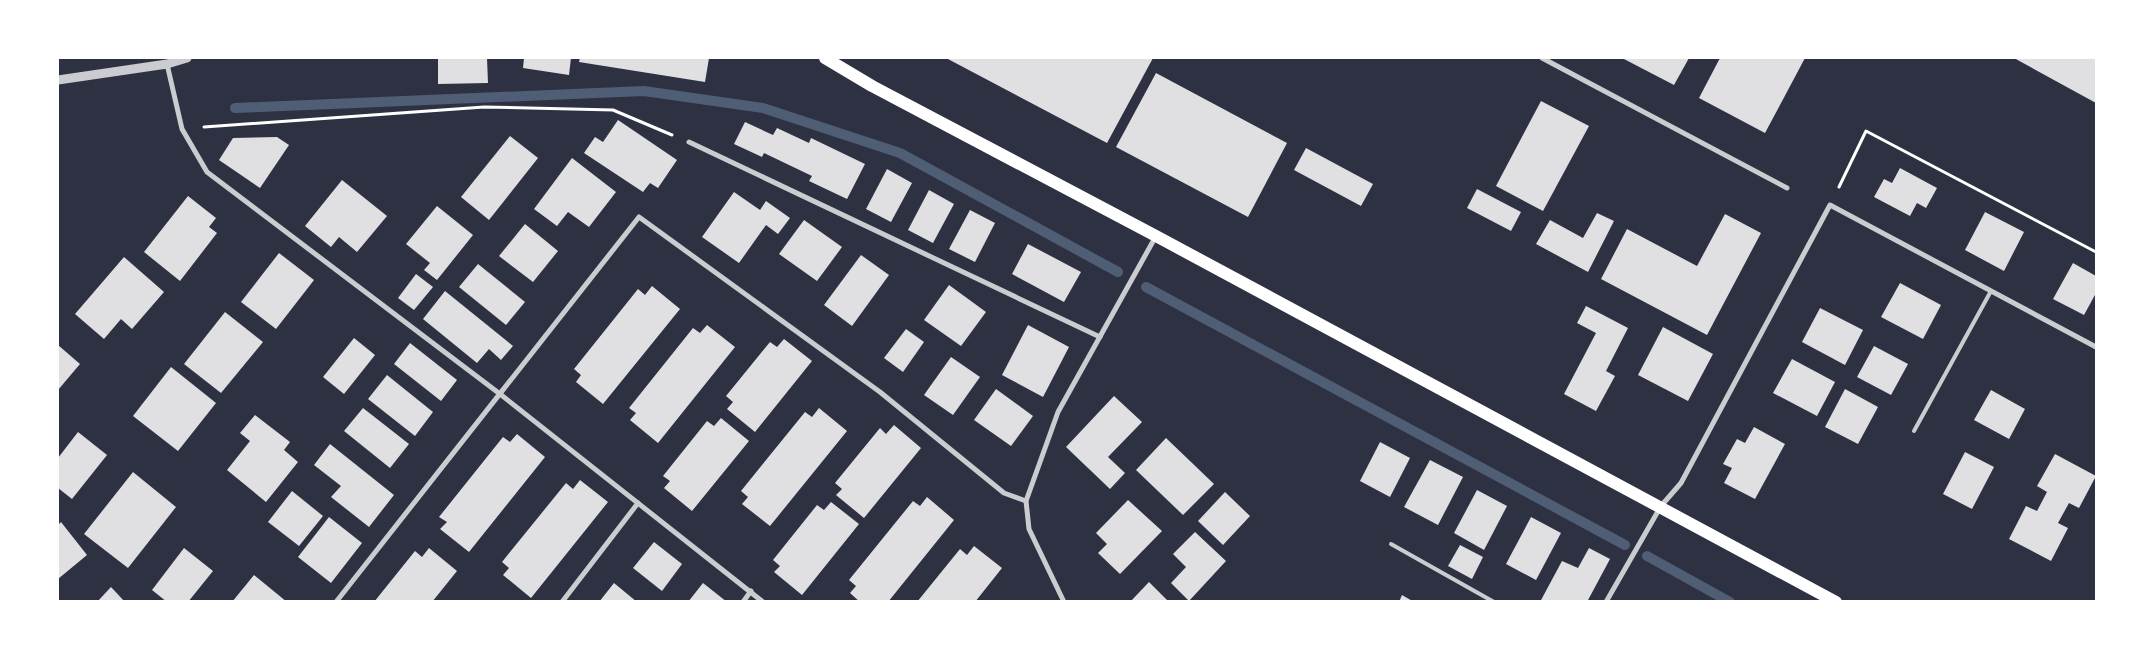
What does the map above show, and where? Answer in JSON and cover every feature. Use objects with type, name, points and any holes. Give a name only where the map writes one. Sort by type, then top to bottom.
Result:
[{"type":"main road","points":[[825,58],[872,86],[1661,506],[1836,602]]},
{"type":"street","points":[[58,80],[167,64],[187,58]]},
{"type":"street","points":[[1542,58],[1787,188]]},
{"type":"street","points":[[167,64],[182,129],[207,172],[500,394],[763,602]]},
{"type":"street","points":[[688,142],[1100,337]]},
{"type":"street","points":[[1606,602],[1661,506],[1681,483],[1830,206],[2096,347]]},
{"type":"street","points":[[336,602],[639,216],[880,392],[1004,493],[1026,501]]},
{"type":"street","points":[[1064,602],[1029,529],[1026,501],[1058,412],[1156,236]]},
{"type":"street","points":[[562,602],[638,503]]},
{"type":"street","points":[[743,602],[751,592]]},
{"type":"lane","points":[[1914,431],[1991,291]]},
{"type":"lane","points":[[1391,544],[1494,602]]},
{"type":"path","points":[[182,129],[484,108],[612,110],[688,142]]},
{"type":"path","points":[[1830,206],[1866,131],[2096,252]]},
{"type":"building","points":[[438,58],[487,58],[488,83],[438,84]]},
{"type":"building","points":[[524,58],[571,58],[569,75],[523,68]]},
{"type":"building","points":[[580,58],[709,58],[705,82],[579,62]]},
{"type":"building","points":[[946,58],[1153,58],[1107,143]]},
{"type":"building","points":[[1622,58],[1689,58],[1674,85]]},
{"type":"building","points":[[1720,58],[1805,58],[1765,133],[1699,98]]},
{"type":"building","points":[[2014,58],[2096,58],[2096,103]]},
{"type":"building","points":[[1156,73],[1287,143],[1248,217],[1116,147]]},
{"type":"building","points":[[1541,101],[1589,126],[1543,211],[1496,186]]},
{"type":"building","points":[[618,120],[677,160],[658,188],[650,183],[643,192],[584,153],[595,137],[603,142]]},
{"type":"building","points":[[745,122],[773,135],[777,128],[809,143],[811,138],[865,164],[847,199],[809,181],[812,176],[764,153],[762,157],[734,144]]},
{"type":"building","points":[[510,136],[538,158],[489,220],[461,197]]},
{"type":"building","points":[[277,137],[289,145],[260,188],[219,160],[233,138]]},
{"type":"building","points":[[1306,148],[1373,184],[1361,206],[1294,170]]},
{"type":"building","points":[[572,158],[616,192],[589,227],[568,212],[557,226],[534,209]]},
{"type":"building","points":[[1900,168],[1937,188],[1926,208],[1917,203],[1910,216],[1874,197],[1884,179],[1892,183]]},
{"type":"building","points":[[887,169],[912,183],[891,222],[866,209]]},
{"type":"building","points":[[342,180],[387,216],[357,252],[339,237],[331,247],[305,226]]},
{"type":"building","points":[[1477,189],[1521,212],[1511,231],[1467,208]]},
{"type":"building","points":[[929,190],[954,204],[933,243],[908,230]]},
{"type":"building","points":[[734,192],[760,210],[766,201],[790,218],[778,234],[766,225],[739,263],[702,237]]},
{"type":"building","points":[[188,196],[216,218],[209,227],[217,233],[180,281],[144,252]]},
{"type":"building","points":[[437,206],[473,235],[437,280],[424,270],[430,263],[406,244]]},
{"type":"building","points":[[970,210],[995,223],[975,262],[949,249]]},
{"type":"building","points":[[1985,212],[2024,232],[2004,271],[1965,250]]},
{"type":"building","points":[[1597,213],[1614,221],[1588,272],[1536,244],[1550,220],[1583,238]]},
{"type":"building","points":[[1725,214],[1761,233],[1707,335],[1601,279],[1627,229],[1697,266]]},
{"type":"building","points":[[804,220],[842,247],[817,281],[779,254]]},
{"type":"building","points":[[525,224],[558,251],[533,282],[499,256]]},
{"type":"building","points":[[1028,244],[1081,272],[1064,302],[1012,274]]},
{"type":"building","points":[[279,253],[314,280],[276,329],[241,302]]},
{"type":"building","points":[[861,255],[889,275],[852,326],[824,305]]},
{"type":"building","points":[[124,257],[164,292],[132,329],[121,319],[104,339],[75,314]]},
{"type":"building","points":[[2073,263],[2096,276],[2096,293],[2084,315],[2053,299]]},
{"type":"building","points":[[478,264],[525,302],[506,325],[459,287]]},
{"type":"building","points":[[416,274],[433,287],[414,310],[398,298]]},
{"type":"building","points":[[1900,283],[1941,305],[1923,339],[1881,317]]},
{"type":"building","points":[[949,285],[986,312],[961,346],[924,320]]},
{"type":"building","points":[[652,286],[680,309],[603,404],[576,382],[581,375],[574,369],[638,289],[645,295]]},
{"type":"building","points":[[445,291],[513,346],[501,360],[489,349],[477,363],[423,319]]},
{"type":"building","points":[[1586,306],[1628,328],[1606,371],[1615,376],[1596,411],[1564,394],[1596,333],[1577,323]]},
{"type":"building","points":[[1820,308],[1863,330],[1845,365],[1802,342]]},
{"type":"building","points":[[225,312],[263,342],[221,393],[184,364]]},
{"type":"building","points":[[707,325],[735,347],[658,443],[630,420],[636,413],[629,408],[693,328],[700,333]]},
{"type":"building","points":[[1028,325],[1069,347],[1043,397],[1002,375]]},
{"type":"building","points":[[1663,327],[1713,354],[1688,401],[1638,375]]},
{"type":"building","points":[[906,329],[924,342],[903,372],[884,358]]},
{"type":"building","points":[[354,338],[375,355],[344,394],[323,377]]},
{"type":"building","points":[[784,339],[812,361],[755,432],[727,409],[733,402],[726,396],[770,342],[777,347]]},
{"type":"building","points":[[410,343],[457,380],[441,401],[394,364]]},
{"type":"building","points":[[58,345],[80,364],[58,390]]},
{"type":"building","points":[[1874,346],[1908,364],[1891,395],[1857,377]]},
{"type":"building","points":[[951,357],[980,377],[953,415],[924,395]]},
{"type":"building","points":[[1792,359],[1835,382],[1817,416],[1773,393]]},
{"type":"building","points":[[171,367],[216,403],[178,451],[133,416]]},
{"type":"building","points":[[387,375],[433,412],[415,436],[368,399]]},
{"type":"building","points":[[996,389],[1033,416],[1011,446],[974,420]]},
{"type":"building","points":[[1845,389],[1878,407],[1858,444],[1825,427]]},
{"type":"building","points":[[1991,390],[2025,409],[2009,439],[1974,420]]},
{"type":"building","points":[[1114,396],[1142,422],[1108,457],[1125,473],[1110,489],[1066,447]]},
{"type":"building","points":[[363,408],[409,444],[390,468],[344,431]]},
{"type":"building","points":[[819,408],[847,431],[770,526],[742,504],[748,497],[741,491],[805,412],[812,417]]},
{"type":"building","points":[[255,415],[290,442],[284,450],[298,462],[266,502],[227,470],[250,441],[240,433]]},
{"type":"building","points":[[721,418],[749,441],[692,511],[664,488],[670,481],[663,476],[707,421],[714,426]]},
{"type":"building","points":[[894,425],[921,448],[864,518],[836,495],[842,489],[835,483],[880,428],[886,434]]},
{"type":"building","points":[[1754,427],[1785,444],[1755,499],[1724,483],[1732,468],[1723,464],[1737,439],[1745,443]]},
{"type":"building","points":[[78,432],[107,455],[72,499],[58,488],[58,458]]},
{"type":"building","points":[[517,434],[545,457],[469,552],[440,529],[447,522],[439,517],[503,437],[510,442]]},
{"type":"building","points":[[1166,438],[1214,484],[1183,515],[1136,470]]},
{"type":"building","points":[[1380,442],[1410,458],[1390,497],[1360,481]]},
{"type":"building","points":[[330,444],[394,495],[369,527],[331,497],[341,486],[314,465]]},
{"type":"building","points":[[1965,452],[1994,467],[1972,509],[1943,494]]},
{"type":"building","points":[[2055,454],[2096,476],[2079,508],[2069,503],[2058,523],[2068,528],[2051,561],[2009,539],[2026,506],[2037,511],[2047,492],[2037,486]]},
{"type":"building","points":[[1430,460],[1463,477],[1438,525],[1404,507]]},
{"type":"building","points":[[133,472],[176,507],[128,568],[84,534]]},
{"type":"building","points":[[580,480],[608,502],[531,598],[503,575],[509,568],[502,562],[566,483],[573,489]]},
{"type":"building","points":[[1477,490],[1507,506],[1484,550],[1454,533]]},
{"type":"building","points":[[292,491],[323,516],[299,546],[268,522]]},
{"type":"building","points":[[1225,492],[1250,516],[1223,545],[1198,521]]},
{"type":"building","points":[[927,497],[954,520],[888,602],[860,602],[850,593],[856,586],[849,580],[913,501],[920,506]]},
{"type":"building","points":[[1128,500],[1162,531],[1120,574],[1098,553],[1107,544],[1096,533]]},
{"type":"building","points":[[831,502],[859,524],[802,595],[774,572],[780,566],[773,560],[817,505],[824,510]]},
{"type":"building","points":[[329,517],[362,543],[331,583],[298,557]]},
{"type":"building","points":[[1531,517],[1561,533],[1536,580],[1506,564]]},
{"type":"building","points":[[61,522],[87,555],[58,579],[58,525]]},
{"type":"building","points":[[1195,532],[1226,561],[1189,601],[1171,583],[1186,567],[1173,554]]},
{"type":"building","points":[[654,542],[682,564],[662,591],[633,568]]},
{"type":"building","points":[[1460,545],[1483,557],[1472,579],[1448,566]]},
{"type":"building","points":[[974,546],[1002,568],[975,602],[917,602],[960,549],[967,555]]},
{"type":"building","points":[[184,548],[213,571],[188,602],[167,602],[152,590]]},
{"type":"building","points":[[429,548],[457,571],[432,602],[374,602],[415,551],[422,557]]},
{"type":"building","points":[[1589,548],[1610,559],[1587,602],[1540,602],[1562,561],[1578,568]]},
{"type":"building","points":[[254,575],[287,602],[232,602]]},
{"type":"building","points":[[1149,582],[1169,602],[1130,602]]},
{"type":"building","points":[[614,583],[637,602],[599,602]]},
{"type":"building","points":[[703,583],[727,602],[688,602]]},
{"type":"building","points":[[111,587],[125,602],[97,602]]},
{"type":"building","points":[[1402,595],[1414,602],[1399,602]]},
{"type":"waterway","points":[[235,108],[644,91],[763,108],[900,153],[1118,272]]},
{"type":"waterway","points":[[1146,287],[1625,545]]},
{"type":"waterway","points":[[1647,556],[1730,602]]}]
